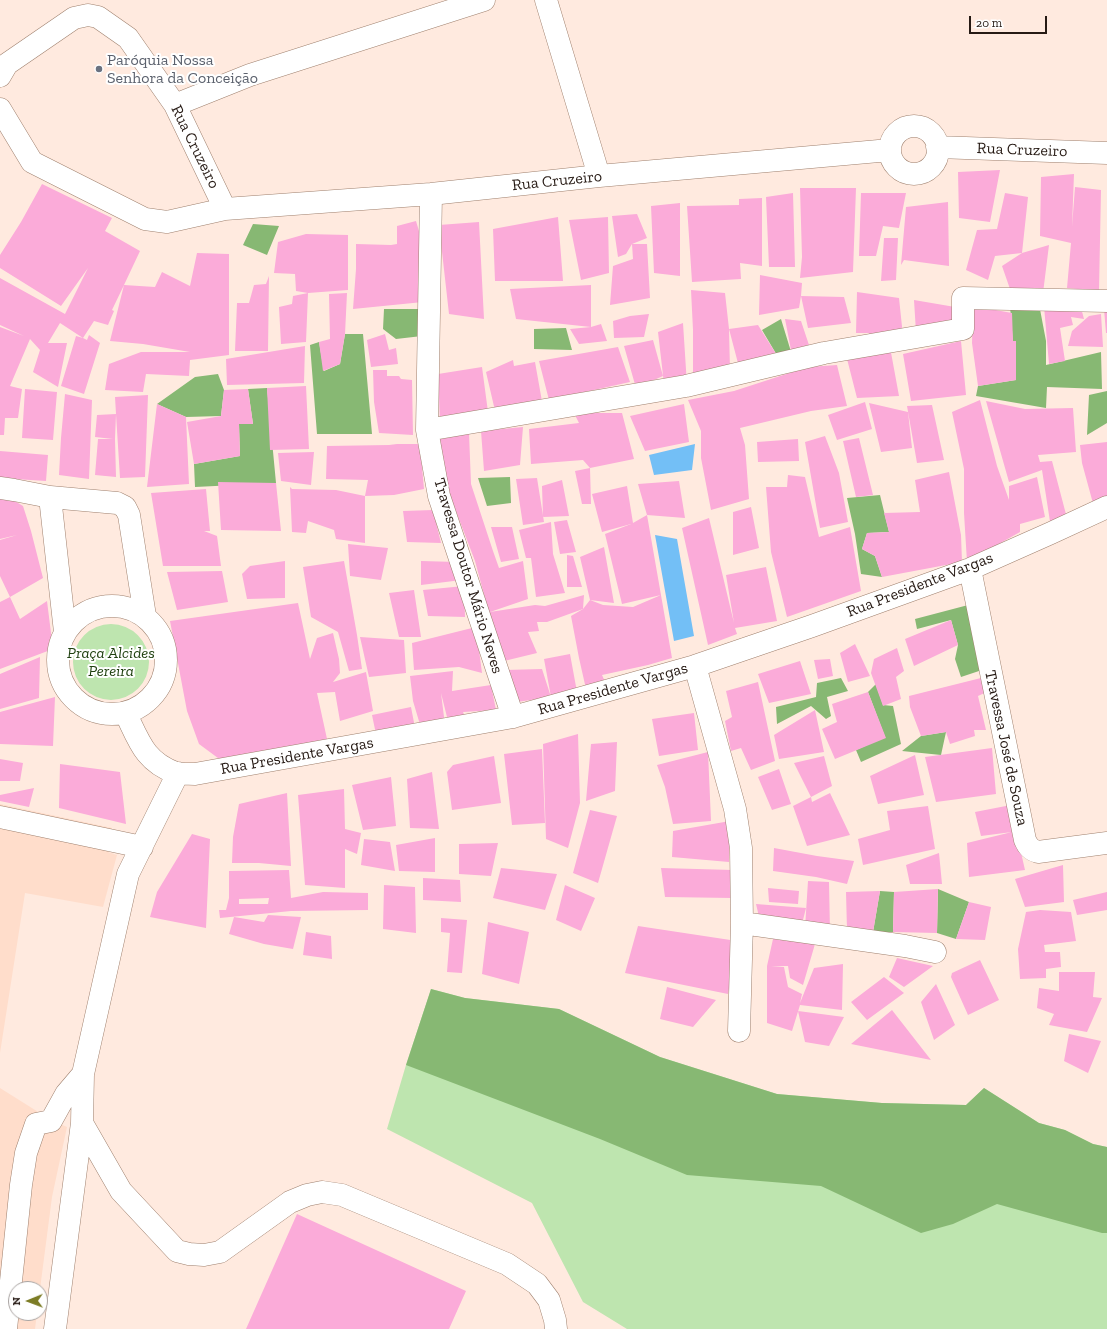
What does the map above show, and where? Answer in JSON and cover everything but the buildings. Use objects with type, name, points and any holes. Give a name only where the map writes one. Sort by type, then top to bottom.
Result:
[{"type":"street","points":[[175,105],[250,75],[484,0]]},
{"type":"street","points":[[546,0],[599,176]]},
{"type":"street","name":"Rua Cruzeiro","points":[[2,65],[74,18],[88,15],[98,16],[128,38],[175,105],[225,209]]},
{"type":"street","name":"Rua Cruzeiro","points":[[0,109],[32,162],[144,219],[168,222],[225,209],[431,194],[599,176],[890,150]]},
{"type":"street","points":[[914,126],[928,131],[933,137],[937,147],[938,152],[936,160],[931,167],[924,172],[917,174],[909,174],[901,171],[895,166],[891,158],[891,142],[894,136],[906,127],[914,126]]},
{"type":"street","name":"Rua Cruzeiro","points":[[937,147],[1107,153]]},
{"type":"street","name":"Travessa Doutor Mário Neves","points":[[431,194],[427,430],[439,496],[513,717]]},
{"type":"street","points":[[427,430],[686,386],[824,353],[963,329],[963,298],[1107,301]]},
{"type":"street","points":[[0,488],[50,498],[117,503],[125,507],[128,515],[145,616]]},
{"type":"street","points":[[50,498],[65,632]]},
{"type":"street","name":"Rua Presidente Vargas","points":[[126,714],[144,751],[158,764],[178,773],[195,774],[513,717],[695,666],[812,626],[970,569],[1107,506]]},
{"type":"street","name":"Travessa José de Souza","points":[[970,569],[1025,840],[1028,847],[1032,851],[1038,852],[1107,843]]},
{"type":"street","points":[[112,605],[129,608],[145,616],[156,629],[164,645],[166,662],[163,679],[155,695],[142,706],[126,714],[107,716],[90,711],[74,700],[63,685],[58,668],[58,649],[65,632],[77,618],[93,608],[112,605]]},
{"type":"street","points":[[695,666],[739,827],[741,848],[742,923],[739,1031]]},
{"type":"street","points":[[54,1329],[82,1123],[82,1074],[128,874],[178,773]]},
{"type":"street","points":[[0,817],[142,847]]},
{"type":"street","points":[[742,923],[905,946],[935,952]]},
{"type":"street","points":[[6,1329],[21,1185],[26,1153],[36,1124],[51,1120],[66,1094],[82,1074]]},
{"type":"street","points":[[82,1123],[121,1191],[177,1251],[204,1255],[220,1252],[290,1202],[307,1194],[322,1192],[342,1195],[507,1264],[537,1284],[549,1300],[556,1329]]},
{"type":"shaded area","points":[[0,804],[112,828],[108,852],[117,855],[103,907],[25,893],[0,1053]]},
{"type":"shaded area","points":[[0,1088],[51,1120],[67,1127],[52,1197],[41,1281],[8,1281],[8,1321],[36,1321],[35,1329],[0,1329]]},
{"type":"green space","points":[[253,224],[279,226],[267,255],[243,245]]},
{"type":"green space","points":[[1039,304],[1046,341],[1046,365],[1101,352],[1102,389],[1047,387],[1046,408],[976,396],[978,386],[1016,380],[1010,306]]},
{"type":"green space","points":[[384,309],[421,309],[422,336],[396,339],[383,329]]},
{"type":"green space","points":[[781,319],[792,355],[778,357],[762,330]]},
{"type":"green space","points":[[566,328],[572,350],[534,349],[534,329]]},
{"type":"green space","points":[[345,334],[363,334],[372,434],[317,434],[310,345],[319,342],[324,371],[340,364]]},
{"type":"green space","points":[[218,374],[224,390],[221,416],[186,417],[157,404],[195,377]]},
{"type":"green space","points":[[267,388],[276,483],[195,487],[194,464],[240,456],[239,424],[253,424],[248,389]]},
{"type":"green space","points":[[1107,391],[1107,423],[1087,435],[1089,395]]},
{"type":"green space","points":[[510,477],[511,503],[487,506],[478,478]]},
{"type":"green space","points":[[880,495],[889,532],[867,533],[862,549],[875,556],[882,577],[861,574],[855,534],[847,498]]},
{"type":"green space","points":[[972,604],[982,670],[961,677],[955,659],[958,645],[951,620],[917,629],[915,619]]},
{"type":"green space","name":"Praça Alcides Pereira","points":[[111,624],[125,627],[138,635],[146,648],[149,662],[146,676],[138,689],[125,697],[111,700],[97,697],[84,689],[76,676],[73,662],[76,648],[84,635],[97,627]]},
{"type":"green space","points":[[841,678],[848,691],[827,697],[831,716],[826,719],[811,706],[777,724],[776,707],[816,697],[817,683]]},
{"type":"green space","points":[[876,684],[883,705],[893,706],[901,744],[861,762],[856,750],[885,737],[868,692]]},
{"type":"green space","points":[[946,732],[941,755],[902,751],[921,736]]},
{"type":"green space","points":[[938,889],[969,902],[956,939],[937,933]]},
{"type":"green space","points":[[880,891],[894,892],[893,932],[873,932]]},
{"type":"green space","points":[[431,989],[465,998],[559,1009],[660,1057],[777,1094],[882,1103],[966,1105],[984,1088],[1039,1123],[1065,1130],[1093,1144],[1107,1147],[1107,1329],[627,1329],[583,1302],[532,1203],[387,1129]]},
{"type":"green space","points":[[431,989],[465,998],[559,1009],[660,1057],[777,1094],[882,1103],[966,1105],[984,1088],[1039,1123],[1065,1130],[1093,1144],[1107,1147],[1107,1233],[1102,1233],[997,1204],[953,1224],[921,1233],[821,1186],[687,1175],[600,1139],[406,1065]]},
{"type":"water","points":[[695,444],[692,470],[654,475],[649,455]]},
{"type":"water","points":[[655,535],[677,539],[694,636],[674,641]]},
{"type":"place","name":"Paróquia Nossa Senhora da Conceição","points":[[99,69]]}]
